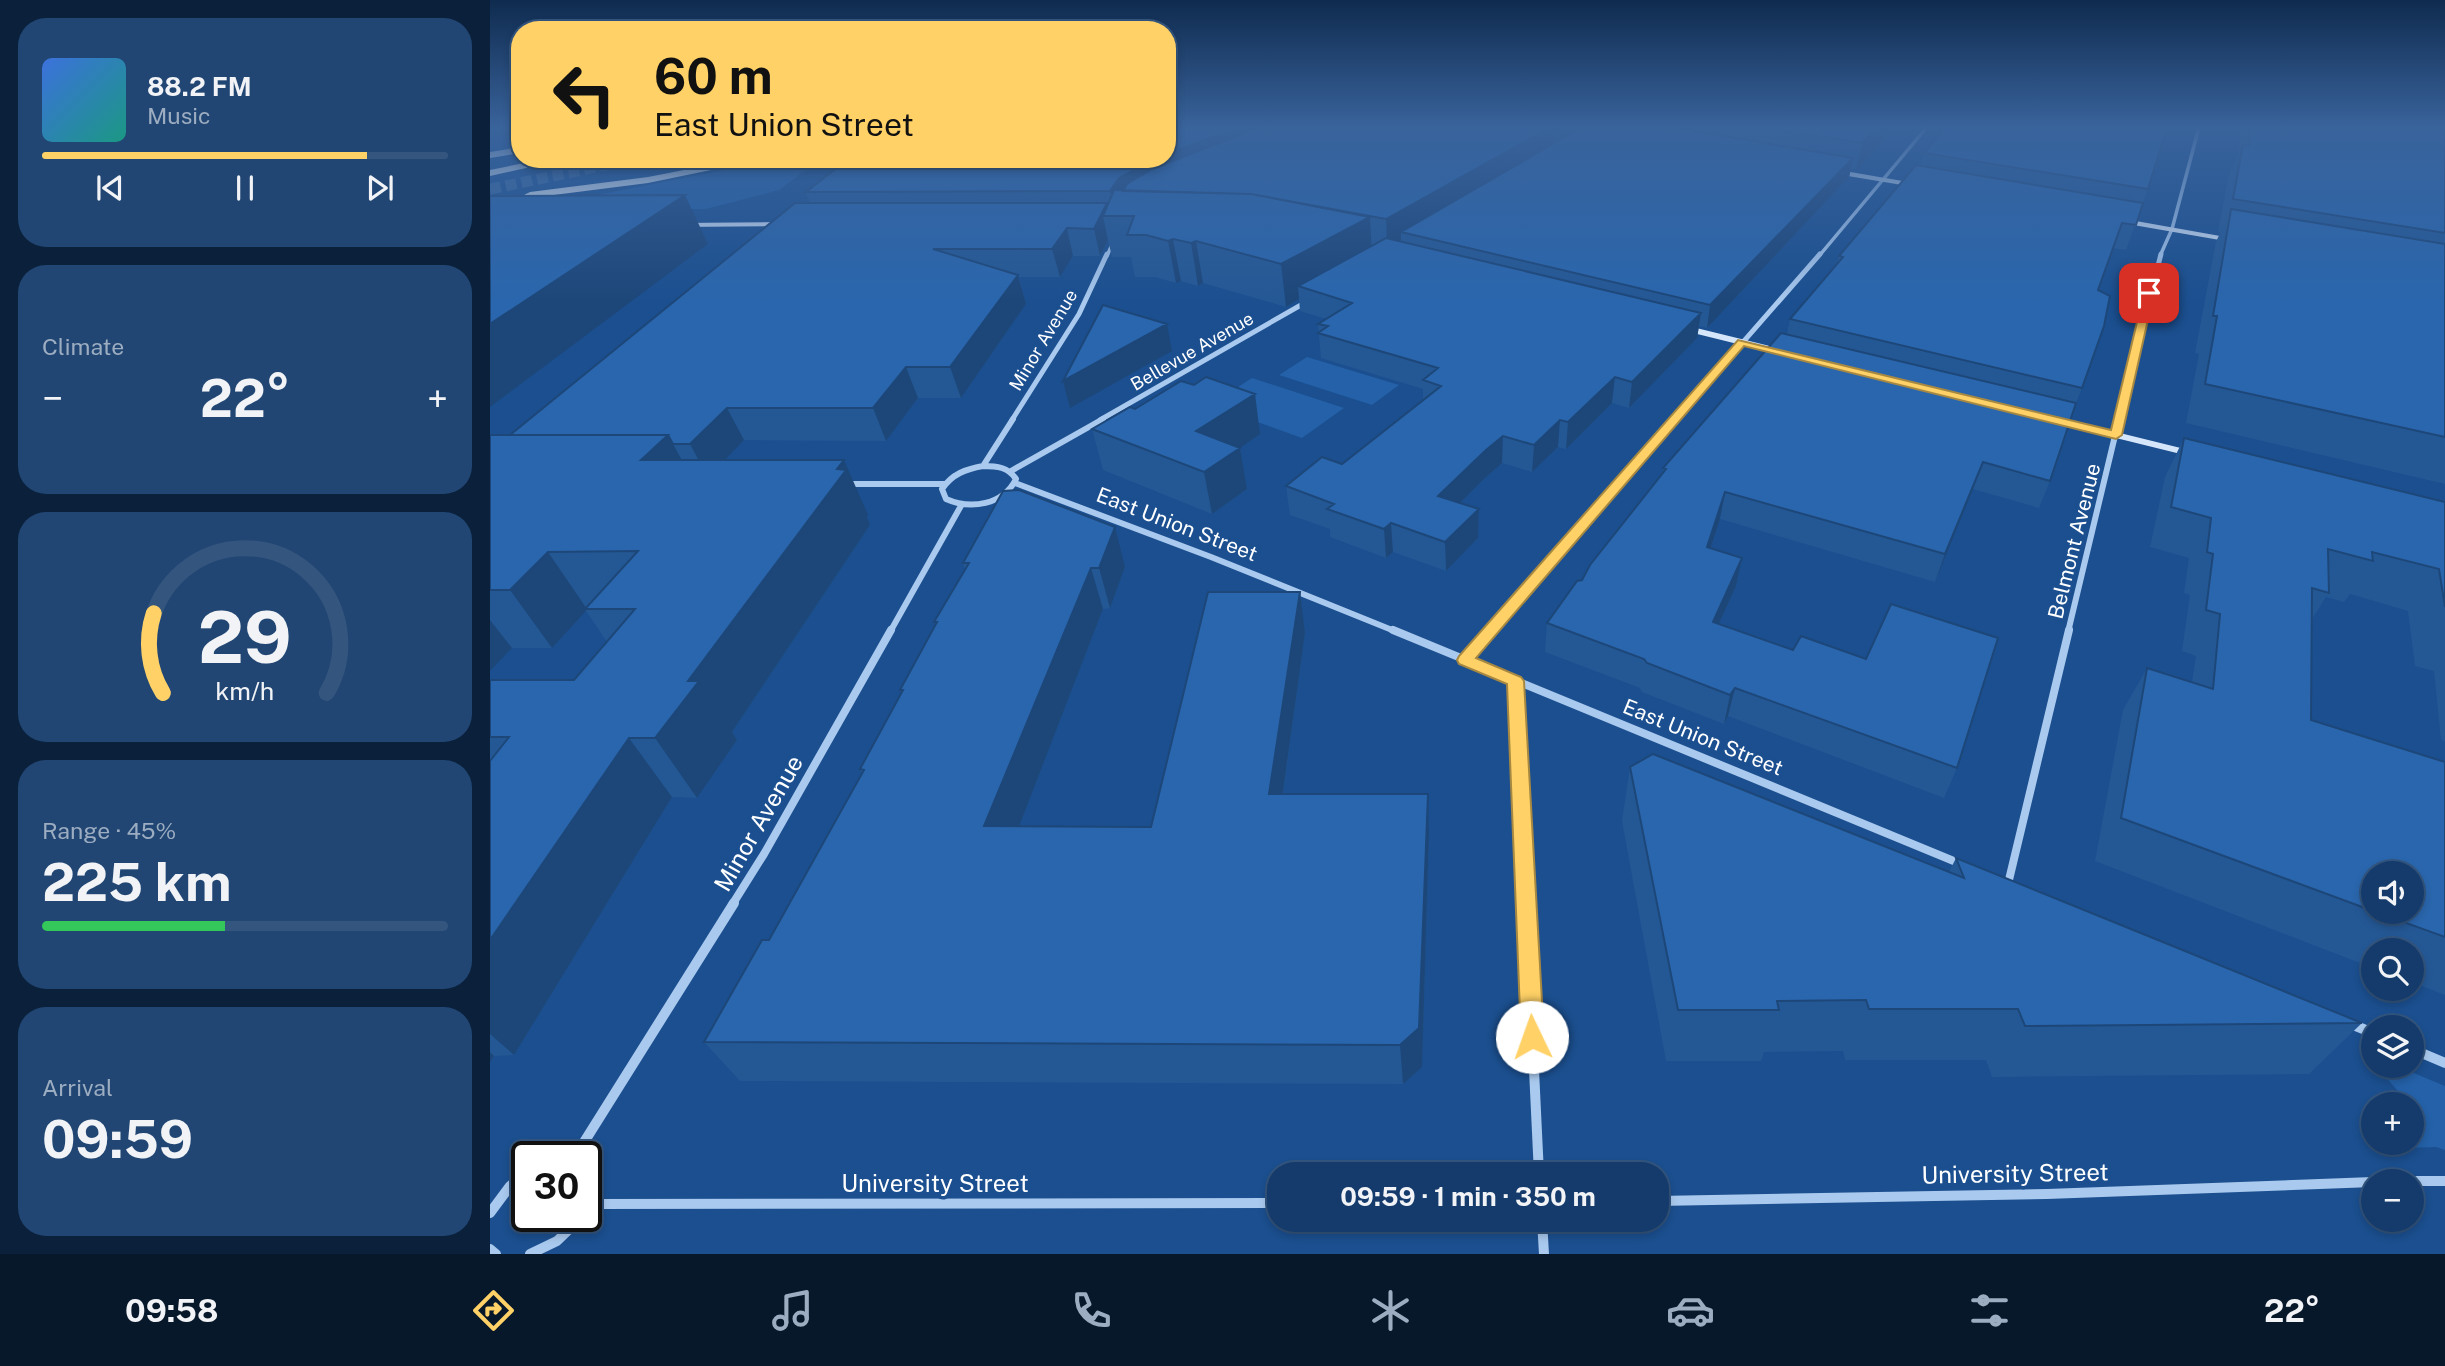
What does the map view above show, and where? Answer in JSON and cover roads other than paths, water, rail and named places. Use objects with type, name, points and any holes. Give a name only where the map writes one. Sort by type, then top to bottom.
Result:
[{"type":"highway","points":[[516,198],[575,186]]},
{"type":"highway","points":[[530,195],[605,186]]},
{"type":"main road","points":[[1918,186],[1932,188]]},
{"type":"main road","points":[[2110,219],[2249,243]]},
{"type":"main road","points":[[670,225],[791,224]]},
{"type":"main road","points":[[1667,324],[1802,357]]},
{"type":"main road","points":[[2045,417],[2210,458]]},
{"type":"street","points":[[1465,660],[1877,186]]},
{"type":"street","name":"Belmont Avenue","points":[[2008,884],[2149,293],[2162,250],[2172,229],[2184,186]]},
{"type":"street","name":"Minor Avenue","points":[[983,466],[1079,314],[1116,236]]},
{"type":"street","name":"Bellevue Avenue","points":[[1011,471],[1317,295]]},
{"type":"street","points":[[845,484],[945,484],[964,471],[983,466],[1004,468],[1011,471],[1016,479],[1010,491],[992,500],[962,505],[942,495],[945,484]]},
{"type":"street","name":"East Union Street","points":[[1015,483],[1211,557],[1970,868]]},
{"type":"street","name":"Minor Avenue","points":[[591,1141],[764,854],[962,505]]},
{"type":"street","points":[[1515,681],[1538,1162]]},
{"type":"street","points":[[1996,879],[2020,889]]},
{"type":"street","points":[[2345,1022],[2361,1028]]},
{"type":"street","points":[[2424,1054],[2445,1062]]},
{"type":"street","points":[[2424,1180],[2445,1181]]},
{"type":"street","name":"University Street","points":[[1669,1201],[2047,1194],[2361,1182]]},
{"type":"street","points":[[491,1208],[511,1185]]},
{"type":"street","name":"University Street","points":[[602,1211],[1267,1203]]},
{"type":"street","points":[[530,1254],[557,1241],[566,1232]]},
{"type":"street","points":[[1543,1232],[1544,1254]]},
{"type":"street","points":[[490,1249],[496,1254]]},
{"type":"tunnel","points":[[490,189],[507,186]]}]
